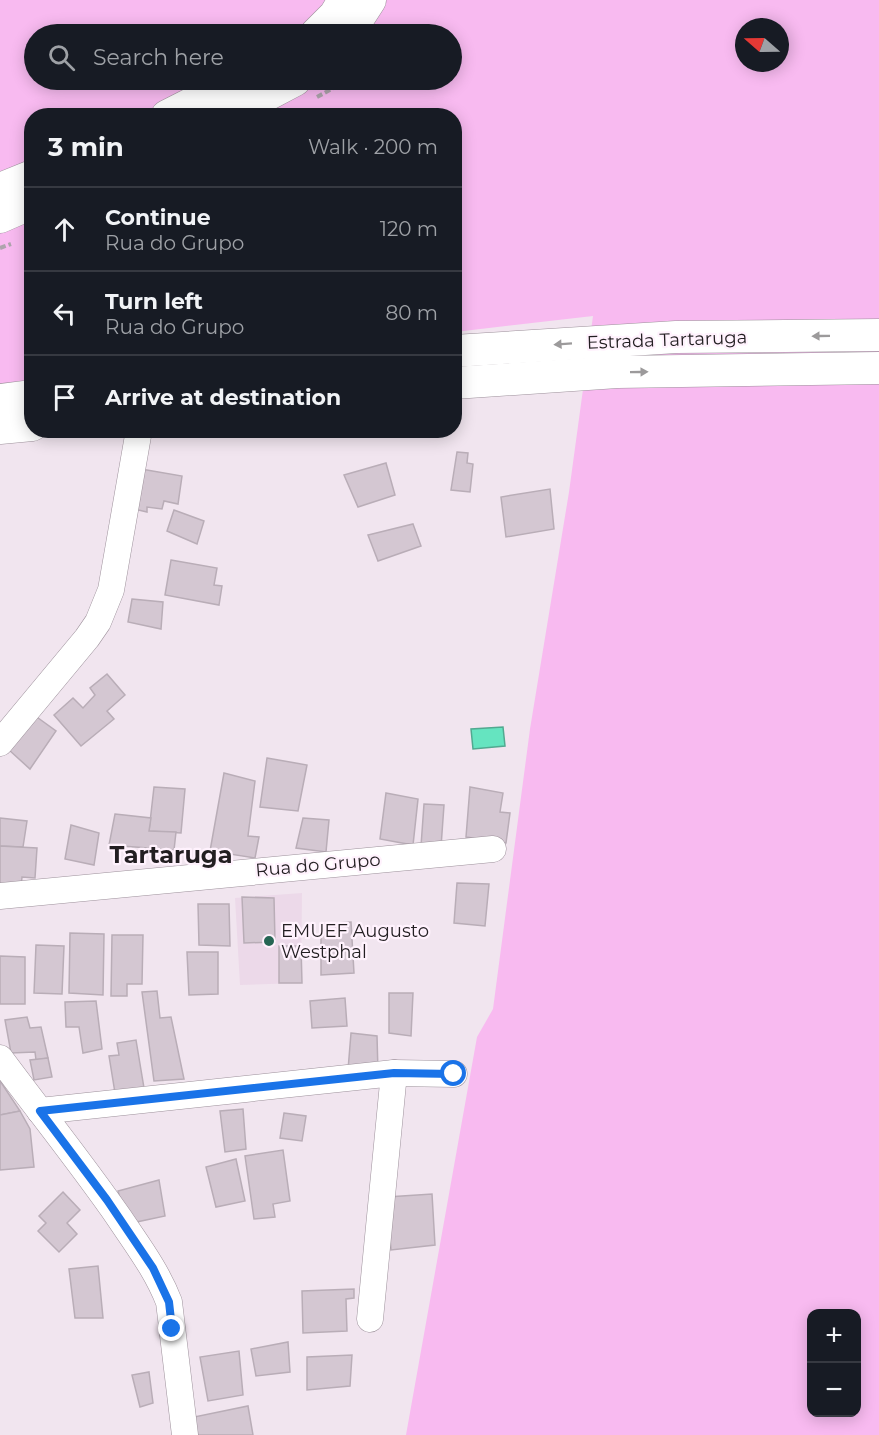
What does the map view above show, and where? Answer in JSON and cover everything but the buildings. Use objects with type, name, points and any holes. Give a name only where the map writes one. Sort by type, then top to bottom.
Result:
[{"type":"street","points":[[326,24],[344,0]]},
{"type":"street","points":[[354,24],[370,0]]},
{"type":"street","points":[[183,108],[218,90]]},
{"type":"street","points":[[242,108],[276,90]]},
{"type":"street","points":[[0,189],[24,179]]},
{"type":"street","points":[[0,217],[24,206]]},
{"type":"street","name":"Estrada Tartaruga","points":[[462,350],[676,337],[879,335]]},
{"type":"street","name":"Estrada Tartaruga","points":[[462,382],[616,372],[879,368]]},
{"type":"street","points":[[0,400],[24,397]]},
{"type":"street","points":[[0,428],[24,426]]},
{"type":"street","points":[[0,743],[87,638],[104,610],[111,590],[138,438]]},
{"type":"street","name":"Rua do Grupo","points":[[0,896],[493,849]]},
{"type":"street","points":[[0,1058],[107,1200],[153,1268],[163,1287],[170,1309],[185,1435]]},
{"type":"street","points":[[40,1111],[394,1073],[454,1074]]},
{"type":"street","points":[[370,1319],[394,1073]]},
{"type":"shaded area","points":[[0,0],[879,0],[879,1435],[406,1435],[477,1037],[493,1009],[530,729],[569,492],[593,316],[462,331],[462,108],[24,108],[24,382],[0,385]]},
{"type":"shaded area","points":[[503,727],[505,746],[473,749],[471,729]]},
{"type":"shaded area","name":"EMUEF Augusto Westphal","points":[[302,893],[301,983],[240,985],[235,898]]},
{"type":"place","name":"EMUEF Augusto Westphal","points":[[269,941]]},
{"type":"district","name":"Tartaruga","points":[[171,855]]},
{"type":"route","points":[[172,1329],[169,1302],[153,1268],[107,1200],[40,1111],[394,1073],[454,1074]]}]
